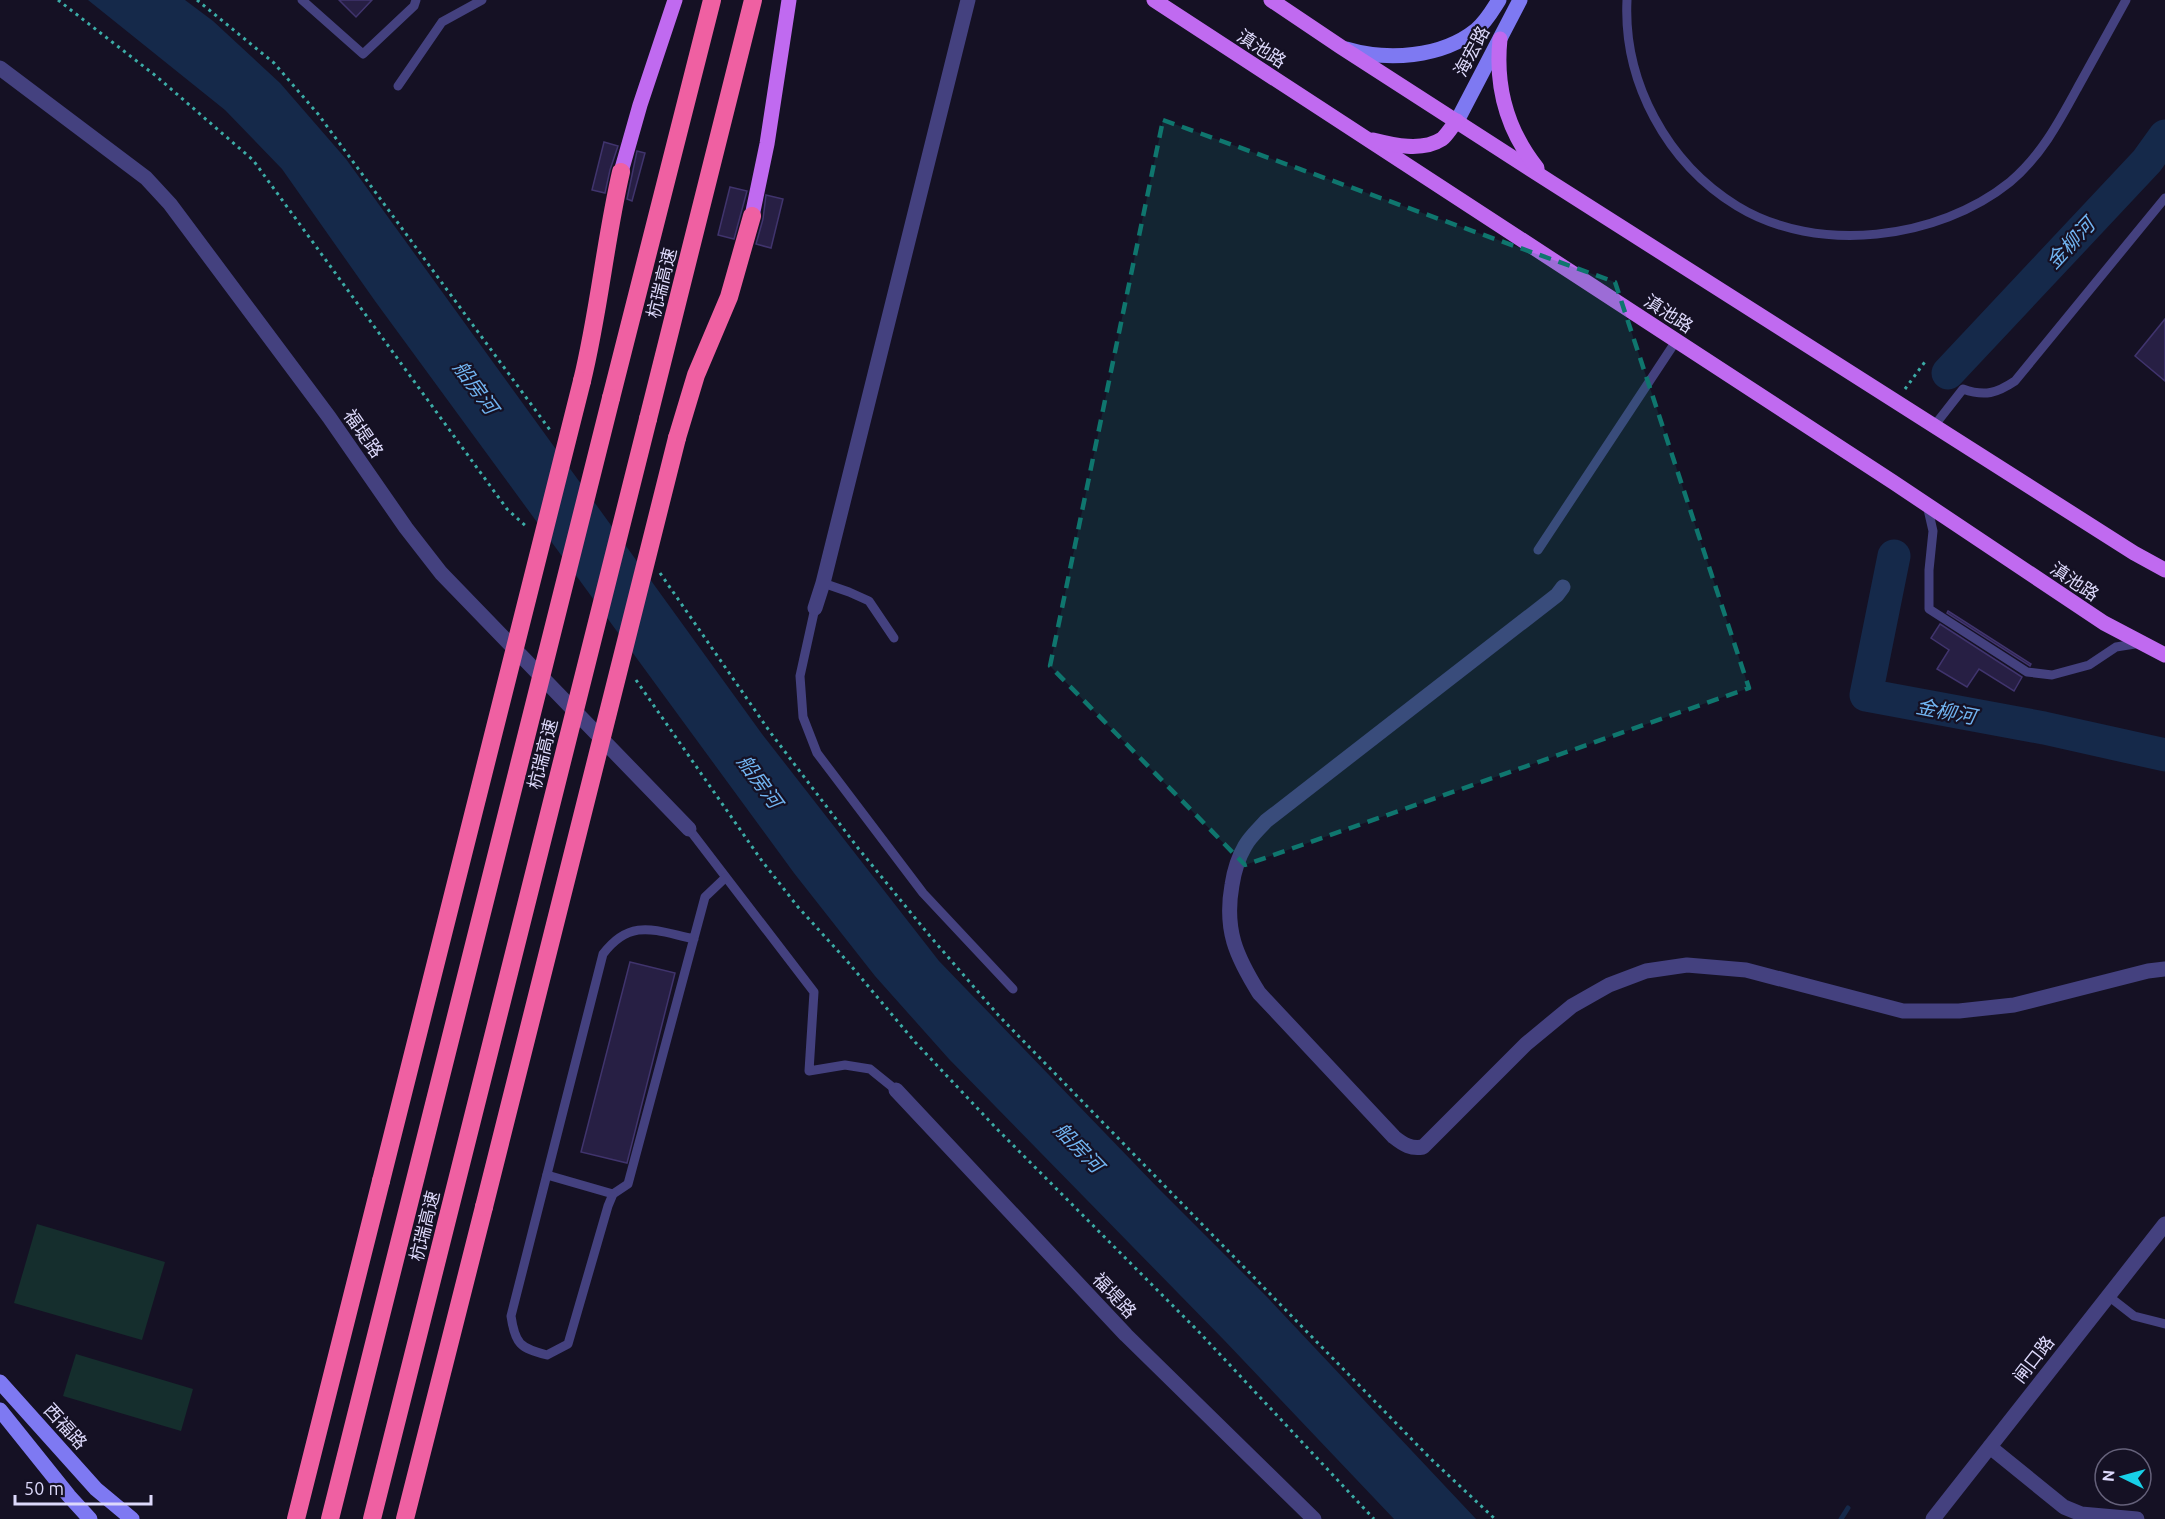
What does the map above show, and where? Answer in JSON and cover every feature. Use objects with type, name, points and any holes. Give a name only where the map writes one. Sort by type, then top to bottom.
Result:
[{"type":"highway","name":"杭瑞高速","points":[[330,1519],[712,0]]},
{"type":"highway","name":"杭瑞高速","points":[[372,1519],[753,0]]},
{"type":"highway","points":[[296,1519],[582,381],[597,315],[610,225],[621,172]]},
{"type":"highway","points":[[405,1519],[677,438],[696,375],[729,297],[752,216]]},
{"type":"main road","points":[[621,172],[640,105],[675,0]]},
{"type":"main road","points":[[752,216],[767,144],[789,0]]},
{"type":"main road","name":"滇池路","points":[[1154,0],[2104,623],[2165,655]]},
{"type":"main road","points":[[1271,0],[1552,183],[2134,553],[2165,570]]},
{"type":"main road","name":"海宏路","points":[[1341,47],[1391,56],[1408,55],[1443,47],[1475,30],[1488,18],[1499,0]]},
{"type":"main road","name":"海宏路","points":[[1457,121],[1520,0]]},
{"type":"main road","points":[[1500,39],[1498,74],[1500,91],[1510,125],[1528,156],[1552,183]]},
{"type":"main road","points":[[1361,136],[1406,146],[1425,145],[1442,139],[1457,121]]},
{"type":"main road","name":"西福路","points":[[0,1382],[96,1489],[132,1519]]},
{"type":"main road","points":[[0,1410],[90,1519]]},
{"type":"street","points":[[815,608],[968,0]]},
{"type":"street","name":"福堤路","points":[[0,68],[146,178],[170,204],[329,417],[406,528],[441,573],[690,830]]},
{"type":"street","points":[[1563,587],[1557,595],[1266,821],[1245,846],[1234,873],[1228,906],[1230,934],[1243,967],[1259,993],[1402,1144],[1413,1148],[1423,1147],[1526,1044],[1572,1006],[1609,985],[1646,971],[1687,965],[1746,970],[1903,1011],[1959,1011],[2014,1005],[2148,970],[2165,969]]},
{"type":"street","name":"福堤路","points":[[896,1090],[1126,1335],[1314,1519]]},
{"type":"street","name":"闸口路","points":[[1932,1519],[2165,1224]]},
{"type":"street","points":[[1990,1448],[2064,1507],[2081,1514],[2137,1519]]},
{"type":"lane","points":[[302,0],[363,54],[414,6],[416,0]]},
{"type":"lane","points":[[398,86],[442,22],[482,0]]},
{"type":"lane","points":[[1627,0],[1630,52],[1645,98],[1668,141],[1700,178],[1739,207],[1762,218],[1811,232],[1862,236],[1914,228],[1939,221],[1964,210],[2010,182],[2049,140],[2126,0]]},
{"type":"lane","points":[[1934,426],[1964,389],[1989,394],[2000,391],[2015,381],[2165,198]]},
{"type":"lane","points":[[1538,550],[1676,341]]},
{"type":"lane","points":[[1927,505],[1933,531],[1929,570],[1929,609],[2027,672],[2052,675],[2089,665],[2116,647],[2141,643]]},
{"type":"lane","points":[[823,583],[849,591],[869,601],[894,638]]},
{"type":"lane","points":[[815,608],[800,676],[803,717],[818,753],[923,893],[1013,990]]},
{"type":"lane","points":[[690,830],[814,992],[809,1071],[845,1065],[870,1069],[896,1090]]},
{"type":"lane","points":[[694,939],[650,930],[633,930],[614,940],[603,954],[511,1316],[514,1335],[528,1350],[548,1355],[568,1344],[613,1194],[628,1184],[694,939],[705,897],[725,878]]},
{"type":"lane","points":[[547,1175],[613,1194]]},
{"type":"lane","points":[[2107,1295],[2134,1316],[2165,1324]]},
{"type":"path","points":[[58,0],[156,76],[253,160],[507,509],[530,531]]},
{"type":"path","points":[[1896,402],[1927,359]]},
{"type":"path","points":[[632,675],[762,861],[798,907],[915,1042],[996,1128],[1199,1332],[1374,1519]]},
{"type":"path","points":[[999,1016],[1431,1459],[1495,1519]]},
{"type":"highlighted area","points":[[1163,120],[1615,282],[1749,688],[1245,865],[1050,666]]},
{"type":"green space","points":[[37,1224],[165,1262],[142,1340],[14,1303]]},
{"type":"green space","points":[[76,1354],[193,1389],[181,1431],[63,1396]]},
{"type":"water","name":"船房河","points":[[88,0],[185,0],[213,21],[280,83],[346,159],[762,734],[939,961],[1158,1188],[1268,1298],[1476,1519],[1394,1519],[1224,1340],[949,1059],[875,976],[794,873],[375,301],[282,169],[225,110]]},
{"type":"building","points":[[339,0],[372,0],[356,17]]},
{"type":"building","points":[[604,142],[618,146],[605,193],[592,190]]},
{"type":"building","points":[[637,151],[645,153],[632,201],[627,199]]},
{"type":"building","points":[[730,187],[747,191],[734,239],[718,235]]},
{"type":"building","points":[[766,195],[783,199],[771,248],[756,244],[763,219]]},
{"type":"building","points":[[2165,319],[2165,381],[2135,356]]},
{"type":"building","points":[[1948,611],[2031,664],[2030,666],[1947,613]]},
{"type":"building","points":[[1940,624],[2022,677],[2014,691],[1979,669],[1967,687],[1937,669],[1949,650],[1931,638]]},
{"type":"building","points":[[630,962],[675,973],[627,1163],[581,1152]]},
{"type":"waterway","name":"金柳河","points":[[1948,373],[2147,161],[2165,136]]},
{"type":"waterway","name":"金柳河","points":[[1894,556],[1866,695],[2044,728],[2165,755]]},
{"type":"waterway","points":[[1841,1519],[1848,1508]]}]
